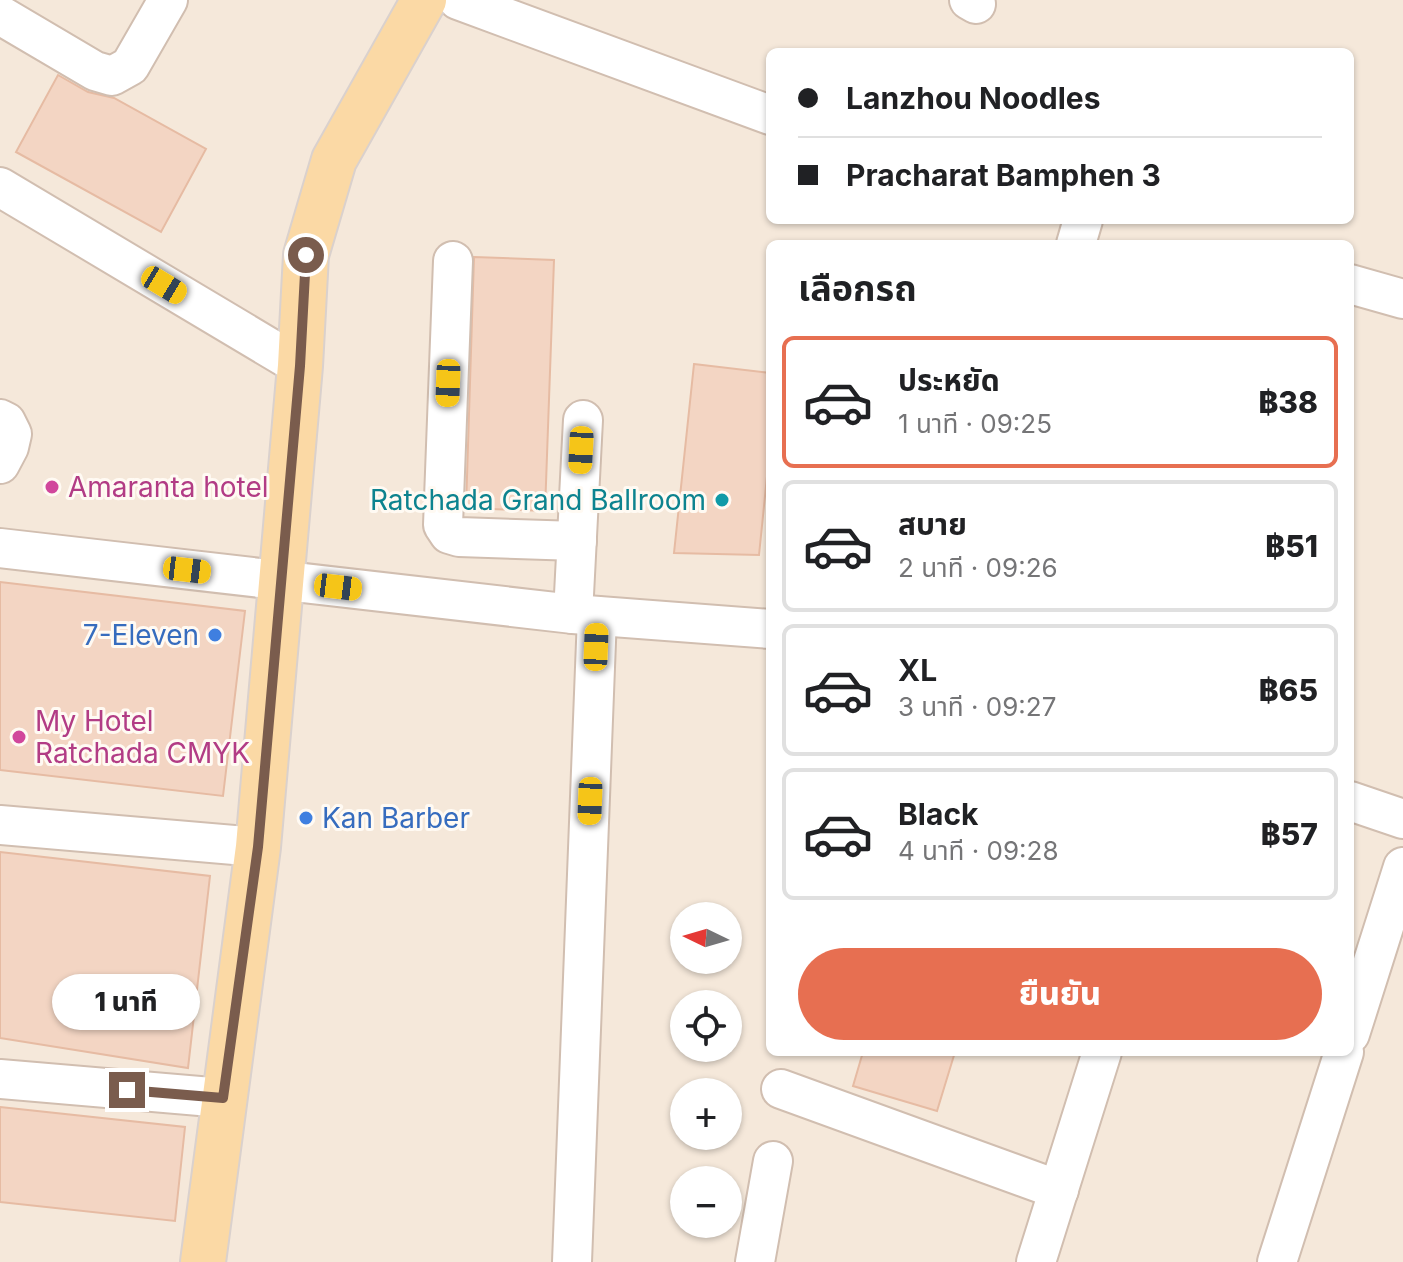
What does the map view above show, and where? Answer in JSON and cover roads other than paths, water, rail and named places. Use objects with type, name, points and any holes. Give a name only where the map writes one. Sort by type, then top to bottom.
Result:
[{"type":"main road","points":[[203,1262],[258,847],[300,366],[306,255],[334,160],[424,0]]},
{"type":"street","points":[[0,15],[95,71],[112,76],[130,66],[168,0]]},
{"type":"street","points":[[458,0],[766,114]]},
{"type":"street","points":[[0,187],[300,366]]},
{"type":"street","points":[[453,261],[443,525],[449,534],[459,537],[577,541]]},
{"type":"street","points":[[1354,285],[1403,299]]},
{"type":"street","points":[[572,1262],[585,615],[577,541],[583,420]]},
{"type":"street","points":[[0,548],[585,615],[766,629]]},
{"type":"street","points":[[1354,802],[1403,819]]},
{"type":"street","points":[[0,825],[258,847]]},
{"type":"street","points":[[1354,1021],[1403,867]]},
{"type":"street","points":[[1036,1262],[1101,1056]]},
{"type":"street","points":[[1277,1262],[1343,1056]]},
{"type":"street","points":[[0,1079],[223,1098]]},
{"type":"street","points":[[781,1089],[1059,1190]]},
{"type":"street","points":[[755,1262],[773,1161]]},
{"type":"place","name":"Amaranta hotel","points":[[52,487]]},
{"type":"place","name":"Ratchada Grand Ballroom","points":[[722,500]]},
{"type":"place","name":"7-Eleven","points":[[215,635]]},
{"type":"place","name":"My Hotel Ratchada CMYK","points":[[19,737]]},
{"type":"place","name":"Kan Barber","points":[[306,818]]}]
